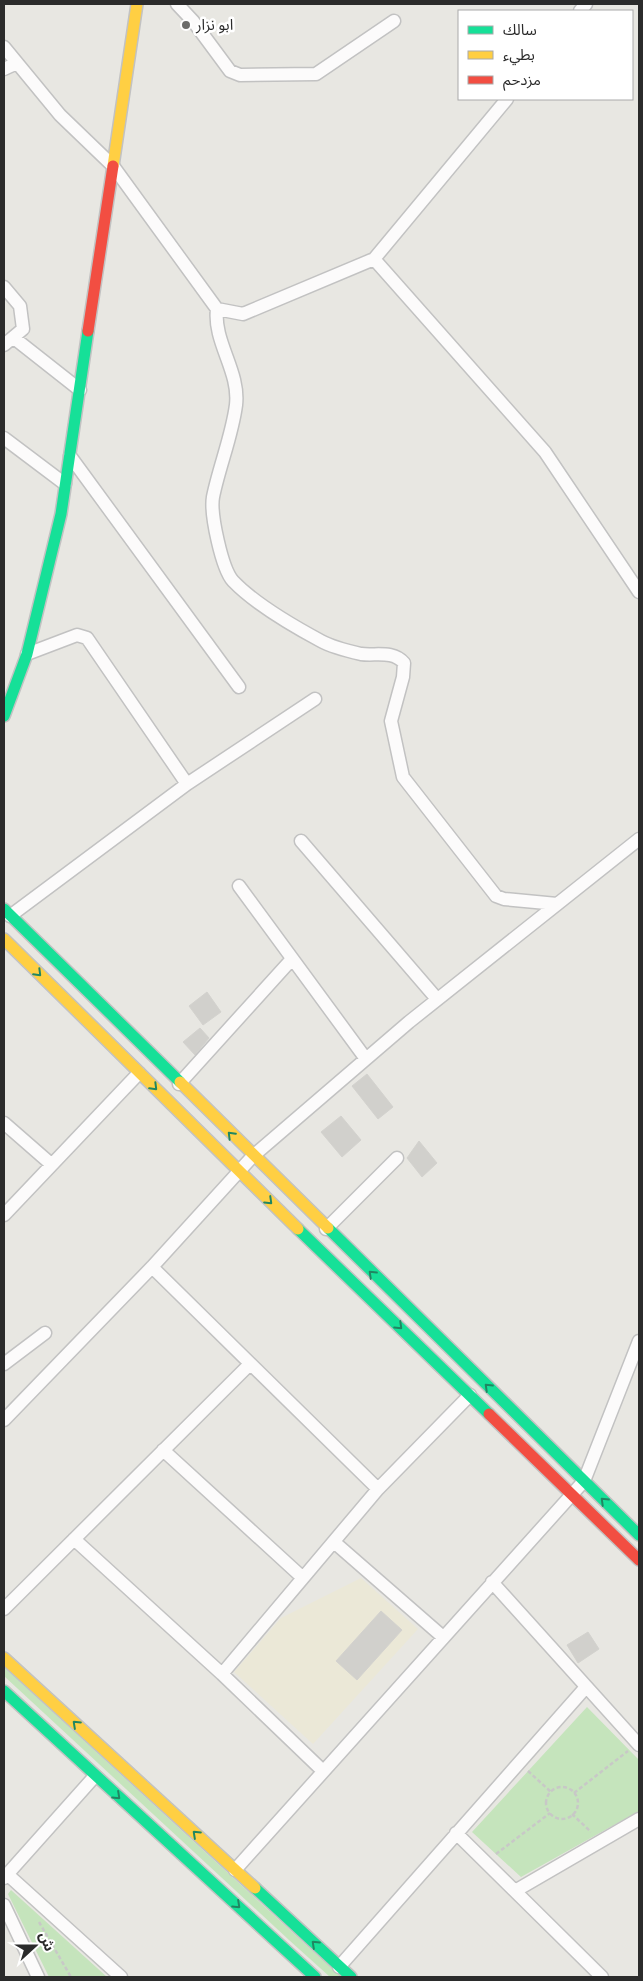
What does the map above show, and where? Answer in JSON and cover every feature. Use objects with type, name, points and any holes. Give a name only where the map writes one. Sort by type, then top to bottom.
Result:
[{"type":"street","points":[[4,716],[7,701],[27,654],[61,514],[138,4]]},
{"type":"street","points":[[177,4],[193,21],[230,71],[240,75],[316,74],[394,21]]},
{"type":"street","points":[[4,47],[60,115],[113,166],[217,309],[243,314],[374,258],[506,100]]},
{"type":"street","points":[[4,69],[17,63]]},
{"type":"street","points":[[374,258],[545,452],[639,592]]},
{"type":"street","points":[[4,287],[20,306],[22,329],[9,341],[80,390]]},
{"type":"street","points":[[217,309],[215,322],[233,373],[236,404],[213,500],[215,532],[228,572],[233,580],[274,613],[323,643],[360,654],[387,654],[399,658],[404,663],[403,677],[391,721],[403,777],[496,896],[504,899],[557,904]]},
{"type":"street","points":[[4,438],[65,484]]},
{"type":"street","points":[[70,456],[239,687]]},
{"type":"street","points":[[27,654],[77,635],[87,638],[188,784]]},
{"type":"street","points":[[315,699],[188,784],[7,913],[639,1535]]},
{"type":"street","points":[[4,1420],[152,1267],[240,1173],[252,1156],[437,1000],[639,839]]},
{"type":"street","points":[[301,841],[437,1000]]},
{"type":"street","points":[[239,886],[366,1059]]},
{"type":"street","points":[[4,939],[240,1173],[639,1560]]},
{"type":"street","points":[[179,1084],[292,959]]},
{"type":"street","points":[[4,1215],[139,1073]]},
{"type":"street","points":[[4,1123],[51,1164]]},
{"type":"street","points":[[326,1229],[397,1158]]},
{"type":"street","points":[[152,1267],[378,1489]]},
{"type":"street","points":[[4,1364],[45,1334]]},
{"type":"street","points":[[235,1870],[584,1481],[639,1341]]},
{"type":"street","points":[[4,1609],[250,1364]]},
{"type":"street","points":[[222,1674],[378,1489],[470,1395]]},
{"type":"street","points":[[163,1450],[303,1578]]},
{"type":"street","points":[[74,1539],[222,1674],[323,1771]]},
{"type":"street","points":[[334,1542],[443,1637]]},
{"type":"street","points":[[492,1582],[586,1687],[634,1748]]},
{"type":"street","points":[[4,1658],[351,1977]]},
{"type":"street","points":[[340,1967],[586,1687]]},
{"type":"street","points":[[4,1691],[315,1977]]},
{"type":"street","points":[[96,1776],[5,1876],[121,1977]]},
{"type":"street","points":[[515,1891],[639,1819]]},
{"type":"street","points":[[456,1834],[602,1977]]},
{"type":"street","points":[[4,1905],[38,1977]]},
{"type":"path","points":[[574,1793],[634,1748]]},
{"type":"path","points":[[528,1771],[551,1792]]},
{"type":"path","points":[[561,1787],[574,1793],[578,1803],[572,1814],[560,1818],[550,1814],[546,1804],[551,1792],[561,1787]]},
{"type":"path","points":[[496,1854],[550,1814]]},
{"type":"path","points":[[572,1814],[595,1836]]},
{"type":"path","points":[[35,1915],[71,1977]]},
{"type":"shaded area","points":[[361,1578],[418,1629],[313,1744],[234,1672],[281,1618]]},
{"type":"green space","points":[[4,1667],[341,1977],[330,1977],[289,1940],[4,1676]]},
{"type":"green space","points":[[587,1707],[639,1760],[639,1811],[521,1877],[472,1832]]},
{"type":"green space","points":[[11,1890],[107,1977],[49,1977],[8,1894]]},
{"type":"building","points":[[207,992],[221,1012],[203,1025],[189,1006]]},
{"type":"building","points":[[200,1028],[209,1038],[195,1055],[183,1042]]},
{"type":"building","points":[[367,1074],[393,1107],[378,1119],[352,1086]]},
{"type":"building","points":[[341,1116],[361,1140],[342,1157],[321,1132]]},
{"type":"building","points":[[419,1141],[437,1163],[422,1177],[407,1158]]},
{"type":"building","points":[[381,1611],[402,1630],[357,1680],[336,1661]]},
{"type":"building","points":[[588,1632],[599,1649],[578,1663],[567,1645]]},
{"type":"traffic: fast","points":[[4,716],[27,654],[61,514],[88,331]]},
{"type":"traffic: fast","points":[[4,909],[180,1082]]},
{"type":"traffic: fast","points":[[328,1228],[639,1535]]},
{"type":"traffic: fast","points":[[298,1229],[489,1414]]},
{"type":"traffic: fast","points":[[4,1691],[315,1977]]},
{"type":"traffic: fast","points":[[255,1888],[351,1977]]},
{"type":"traffic: slow","points":[[113,166],[137,4]]},
{"type":"traffic: slow","points":[[4,939],[298,1229]]},
{"type":"traffic: slow","points":[[180,1082],[328,1228]]},
{"type":"traffic: slow","points":[[4,1658],[255,1888]]},
{"type":"traffic: jam","points":[[88,331],[113,166]]},
{"type":"traffic: jam","points":[[489,1414],[639,1560]]},
{"type":"place","name":"ابو نزار","points":[[186,25]]}]
